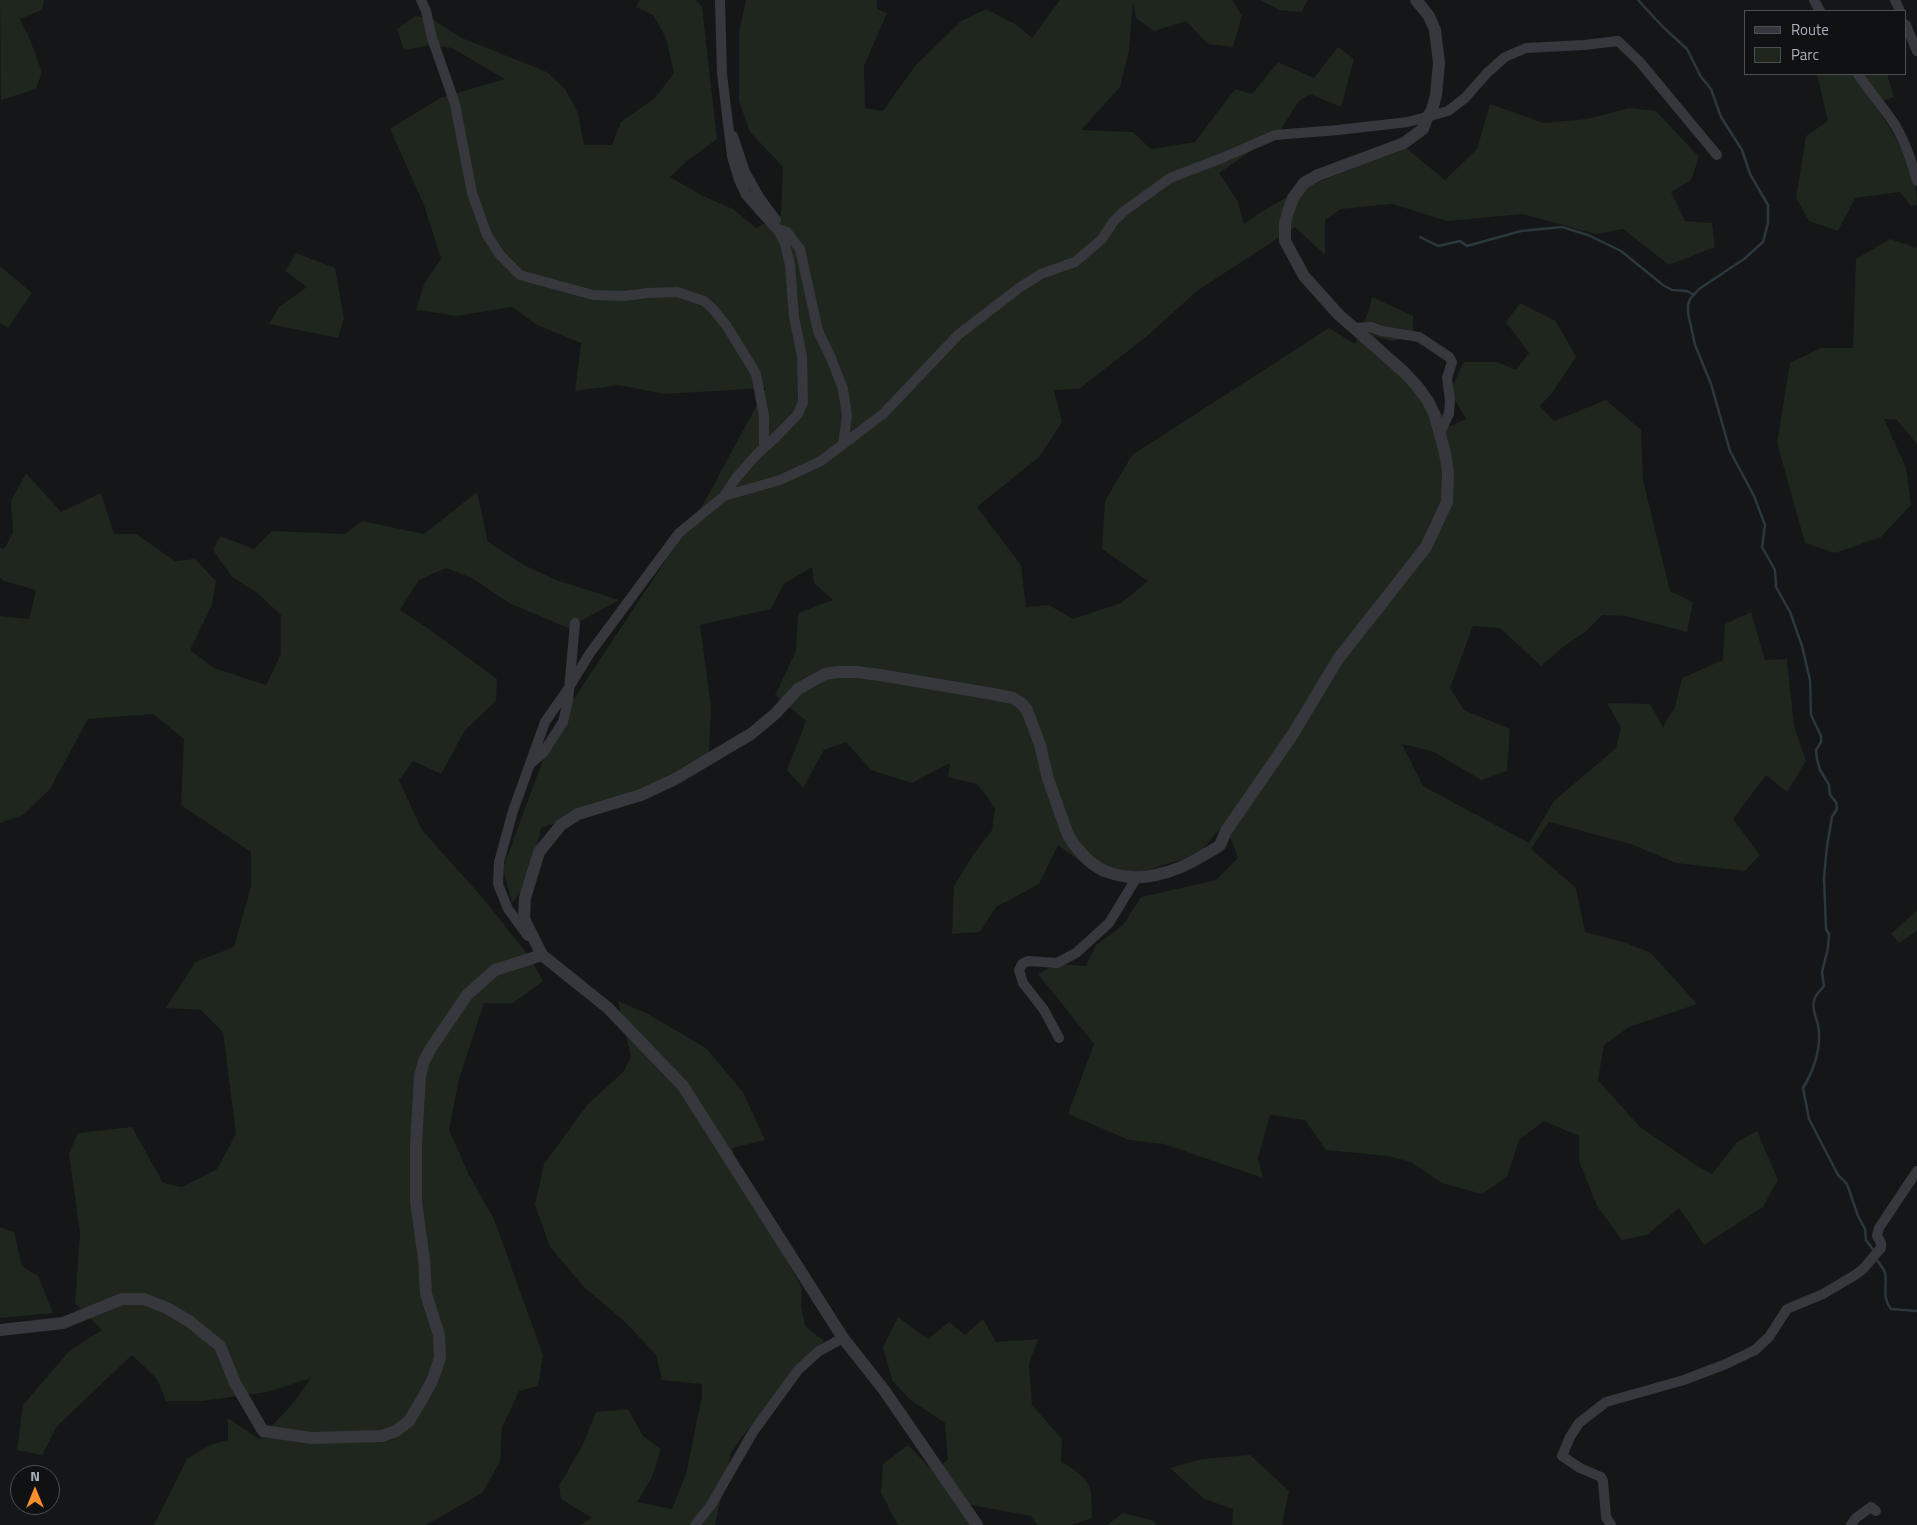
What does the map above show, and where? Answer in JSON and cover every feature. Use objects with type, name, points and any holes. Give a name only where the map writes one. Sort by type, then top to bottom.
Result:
[{"type":"street","points":[[420,0],[426,12],[432,38],[455,104],[472,193],[487,235],[500,255],[520,276],[593,295],[624,296],[640,293],[677,292],[704,301],[726,325],[756,374],[764,416],[764,447]]},
{"type":"street","points":[[720,0],[722,74],[732,156],[739,180],[746,195],[800,249],[818,331],[841,381],[847,416],[844,444]]},
{"type":"street","points":[[542,955],[524,918],[524,898],[539,852],[561,825],[578,814],[641,795],[675,779],[751,734],[775,714],[798,689],[825,674],[837,672],[880,675],[993,694],[1014,698],[1021,703],[1026,710],[1040,745],[1058,810],[1072,843],[1093,865],[1123,876],[1137,877],[1170,872],[1187,866],[1219,845],[1226,831],[1293,734],[1338,659],[1426,547],[1447,502],[1448,472],[1446,452],[1428,401],[1418,386],[1338,314],[1304,276],[1285,241],[1284,223],[1293,198],[1304,183],[1404,143],[1423,129],[1432,110],[1438,82],[1439,63],[1437,38],[1429,16],[1416,0]]},
{"type":"street","points":[[1907,28],[1917,52]]},
{"type":"street","points":[[724,496],[780,480],[821,461],[883,414],[958,335],[969,326],[1019,288],[1041,274],[1075,262],[1102,239],[1113,222],[1123,212],[1170,178],[1275,135],[1365,128],[1427,118],[1448,111],[1465,98],[1487,73],[1505,57],[1526,48],[1618,41],[1638,61],[1717,154]]},
{"type":"street","points":[[1859,75],[1892,119],[1906,148],[1917,181]]},
{"type":"street","points":[[782,230],[790,265],[794,317],[802,356],[803,402],[798,414],[736,478],[724,496],[678,533],[590,653],[545,722],[513,812],[499,862],[498,884],[508,909],[542,955],[608,1008],[683,1086],[843,1338],[884,1390],[977,1525]]},
{"type":"street","points":[[1354,328],[1371,327],[1382,332],[1419,337],[1449,357],[1452,362],[1447,378],[1450,400],[1449,414],[1440,432]]},
{"type":"street","points":[[529,764],[543,753],[563,722],[568,701],[575,623]]},
{"type":"street","points":[[1059,1038],[1044,1010],[1023,983],[1019,970],[1022,964],[1028,962],[1057,963],[1076,953],[1109,922],[1137,877]]},
{"type":"street","points":[[0,1330],[63,1323],[122,1299],[144,1299],[168,1308],[189,1321],[220,1346],[235,1383],[263,1431],[312,1438],[347,1438],[382,1436],[396,1431],[409,1421],[421,1401],[440,1358],[439,1335],[426,1294],[424,1259],[416,1202],[416,1144],[420,1076],[424,1061],[467,996],[494,970],[542,955]]},
{"type":"street","points":[[1611,1525],[1606,1517],[1601,1477],[1580,1468],[1562,1456],[1570,1437],[1579,1423],[1606,1402],[1684,1380],[1726,1364],[1755,1350],[1768,1337],[1787,1309],[1823,1294],[1863,1269],[1881,1248],[1877,1236],[1879,1228],[1917,1171]]},
{"type":"street","points":[[695,1525],[711,1505],[753,1432],[798,1370],[819,1350],[843,1338]]},
{"type":"street","points":[[1851,1525],[1856,1518],[1871,1507],[1876,1511]]},
{"type":"green space","points":[[0,0],[44,0],[42,10],[20,19],[42,72],[36,89],[1,100]]},
{"type":"green space","points":[[640,0],[696,0],[702,7],[717,139],[687,161],[670,177],[703,196],[733,209],[756,228],[781,215],[783,167],[750,132],[739,101],[739,32],[746,0],[877,0],[877,9],[887,13],[864,66],[865,108],[883,111],[915,66],[961,21],[986,9],[1017,25],[1032,38],[1060,0],[1133,0],[1129,50],[1120,87],[1081,130],[1133,132],[1151,149],[1195,142],[1235,89],[1252,94],[1278,62],[1314,78],[1338,47],[1354,59],[1341,107],[1310,94],[1299,101],[1279,132],[1219,173],[1238,202],[1244,224],[1302,190],[1405,147],[1445,180],[1477,149],[1490,104],[1544,123],[1587,119],[1629,108],[1656,111],[1699,157],[1691,180],[1671,192],[1685,221],[1712,223],[1715,247],[1669,265],[1623,229],[1595,234],[1523,214],[1447,221],[1392,204],[1341,209],[1325,220],[1325,255],[1295,227],[1197,291],[1146,337],[1079,389],[1054,390],[1062,422],[1039,457],[977,507],[1021,565],[1026,607],[1049,605],[1073,619],[1121,603],[1148,581],[1102,549],[1105,501],[1132,455],[1329,328],[1355,344],[1369,310],[1372,297],[1413,316],[1413,337],[1392,341],[1374,336],[1426,387],[1450,426],[1466,419],[1450,391],[1464,362],[1497,362],[1516,370],[1529,353],[1506,322],[1520,303],[1556,321],[1576,357],[1553,392],[1540,406],[1554,421],[1606,400],[1641,430],[1643,480],[1670,591],[1693,602],[1687,632],[1626,616],[1602,615],[1585,632],[1563,647],[1541,666],[1500,628],[1473,626],[1450,688],[1464,710],[1510,729],[1507,771],[1481,780],[1434,752],[1402,744],[1423,786],[1529,843],[1554,801],[1616,748],[1621,727],[1607,703],[1650,704],[1663,727],[1675,707],[1682,678],[1723,660],[1725,624],[1751,612],[1765,660],[1787,659],[1794,726],[1806,761],[1787,792],[1766,775],[1733,819],[1760,855],[1745,871],[1676,863],[1631,844],[1549,822],[1531,849],[1576,888],[1585,932],[1626,943],[1651,953],[1697,1004],[1629,1027],[1604,1045],[1598,1080],[1640,1127],[1712,1174],[1737,1142],[1757,1131],[1778,1180],[1763,1207],[1704,1245],[1679,1208],[1647,1235],[1622,1240],[1597,1206],[1579,1161],[1579,1136],[1544,1121],[1519,1140],[1507,1177],[1482,1194],[1442,1183],[1411,1162],[1388,1156],[1326,1150],[1305,1120],[1270,1115],[1258,1158],[1263,1178],[1164,1144],[1129,1140],[1068,1114],[1094,1044],[1038,974],[1057,964],[1086,966],[1096,945],[1123,925],[1141,897],[1216,880],[1238,858],[1225,823],[1197,855],[1151,869],[1102,878],[1058,845],[1039,884],[996,907],[980,932],[952,934],[954,886],[973,855],[992,830],[995,808],[977,784],[948,777],[950,763],[912,783],[871,770],[846,742],[824,750],[803,788],[787,770],[806,721],[775,695],[796,651],[798,613],[833,600],[814,583],[812,567],[784,584],[771,609],[700,625],[711,706],[709,752],[634,795],[541,828],[530,881],[512,903],[503,868],[555,727],[705,501],[766,388],[664,394],[619,385],[575,391],[581,343],[537,325],[512,307],[457,316],[416,310],[424,284],[441,259],[424,205],[390,129],[440,98],[505,79],[452,48],[432,45],[404,50],[397,29],[415,16],[432,19],[462,38],[547,72],[565,89],[578,113],[584,145],[612,145],[621,122],[655,98],[674,73],[666,38],[653,15],[636,7]]},
{"type":"green space","points":[[1133,0],[1232,0],[1242,16],[1233,47],[1208,44],[1186,21],[1154,31],[1136,18]]},
{"type":"green space","points":[[1260,0],[1308,0],[1301,12],[1279,10]]},
{"type":"green space","points":[[1817,75],[1887,75],[1894,97],[1874,104],[1897,140],[1909,164],[1916,190],[1917,205],[1911,206],[1900,192],[1855,198],[1838,231],[1809,221],[1796,198],[1806,136],[1828,121]]},
{"type":"green space","points":[[1890,239],[1917,248],[1917,444],[1896,419],[1884,419],[1906,468],[1911,505],[1881,537],[1835,553],[1805,543],[1777,443],[1790,363],[1821,348],[1853,348],[1856,259]]},
{"type":"green space","points":[[296,253],[335,268],[344,319],[338,338],[269,324],[279,307],[307,287],[285,271]]},
{"type":"green space","points":[[0,266],[32,293],[8,328],[0,323]]},
{"type":"green space","points":[[26,473],[61,512],[101,493],[114,534],[136,534],[175,561],[195,559],[216,581],[212,605],[190,650],[214,668],[266,685],[281,654],[281,615],[257,593],[232,577],[213,550],[220,536],[254,549],[272,531],[345,534],[362,521],[424,534],[477,492],[488,542],[524,565],[556,580],[619,600],[568,628],[509,603],[472,578],[446,568],[419,580],[400,610],[497,679],[496,701],[465,730],[441,774],[413,761],[399,780],[422,830],[482,897],[529,956],[543,981],[513,1003],[484,1003],[459,1079],[449,1130],[469,1175],[494,1219],[543,1355],[538,1386],[519,1391],[502,1428],[500,1462],[482,1493],[426,1525],[154,1525],[187,1459],[210,1445],[228,1440],[228,1418],[259,1439],[290,1407],[311,1378],[268,1392],[203,1401],[166,1401],[157,1379],[132,1355],[57,1426],[42,1455],[17,1450],[23,1405],[69,1351],[102,1330],[75,1303],[80,1234],[69,1153],[78,1133],[132,1127],[163,1183],[182,1187],[217,1169],[236,1134],[223,1032],[201,1010],[166,1008],[195,962],[234,947],[251,886],[251,852],[181,805],[184,739],[153,714],[88,719],[50,789],[23,815],[0,823],[0,616],[29,619],[36,590],[4,581],[0,578],[0,548],[4,549],[13,533],[11,501]]},
{"type":"green space","points":[[1917,910],[1917,931],[1899,943],[1891,934]]},
{"type":"green space","points":[[618,1001],[646,1013],[706,1048],[743,1092],[765,1140],[732,1148],[750,1198],[802,1288],[801,1307],[805,1326],[824,1341],[789,1375],[772,1405],[747,1430],[731,1453],[715,1525],[580,1525],[592,1518],[561,1499],[559,1486],[584,1442],[596,1412],[628,1409],[643,1436],[661,1449],[652,1477],[637,1502],[672,1509],[686,1474],[702,1396],[702,1384],[662,1380],[656,1355],[625,1322],[584,1287],[550,1247],[535,1205],[544,1164],[588,1104],[624,1071],[631,1057]]},
{"type":"green space","points":[[0,1227],[14,1232],[22,1266],[38,1276],[53,1313],[0,1318]]},
{"type":"green space","points":[[898,1317],[928,1339],[949,1322],[965,1335],[983,1319],[996,1342],[1038,1339],[1029,1364],[1032,1405],[1062,1439],[1061,1461],[1088,1483],[1091,1496],[1092,1518],[1072,1525],[1037,1525],[1031,1516],[960,1503],[971,1525],[898,1525],[881,1493],[883,1464],[908,1445],[934,1472],[948,1459],[945,1423],[909,1399],[892,1380],[883,1347]]},
{"type":"green space","points":[[1250,1455],[1289,1491],[1282,1525],[1232,1525],[1233,1509],[1204,1499],[1170,1468],[1202,1459]]},
{"type":"green space","points":[[1123,1513],[1154,1521],[1156,1525],[1107,1525]]},
{"type":"waterway","points":[[1638,0],[1687,49],[1701,77],[1711,89],[1721,117],[1742,150],[1750,174],[1768,205],[1768,223],[1763,242],[1744,259],[1699,289],[1690,299],[1688,313],[1695,345],[1711,384],[1730,451],[1754,496],[1765,525],[1762,547],[1775,570],[1776,587],[1790,612],[1802,646],[1810,680],[1811,715],[1821,736],[1821,742],[1816,750],[1817,759],[1820,770],[1829,785],[1830,795],[1836,802],[1837,809],[1832,817],[1824,877],[1826,929],[1829,934],[1828,948],[1822,972],[1824,986],[1814,1001],[1819,1042],[1814,1065],[1803,1088],[1809,1119],[1838,1175],[1847,1184],[1858,1216],[1865,1229],[1866,1240],[1874,1251]]},
{"type":"waterway","points":[[1420,237],[1438,246],[1460,241],[1467,246],[1521,231],[1562,227],[1588,235],[1621,251],[1663,285],[1672,290],[1687,291],[1694,295]]},
{"type":"waterway","points":[[1876,1259],[1885,1273],[1885,1295],[1891,1309],[1917,1311]]}]
